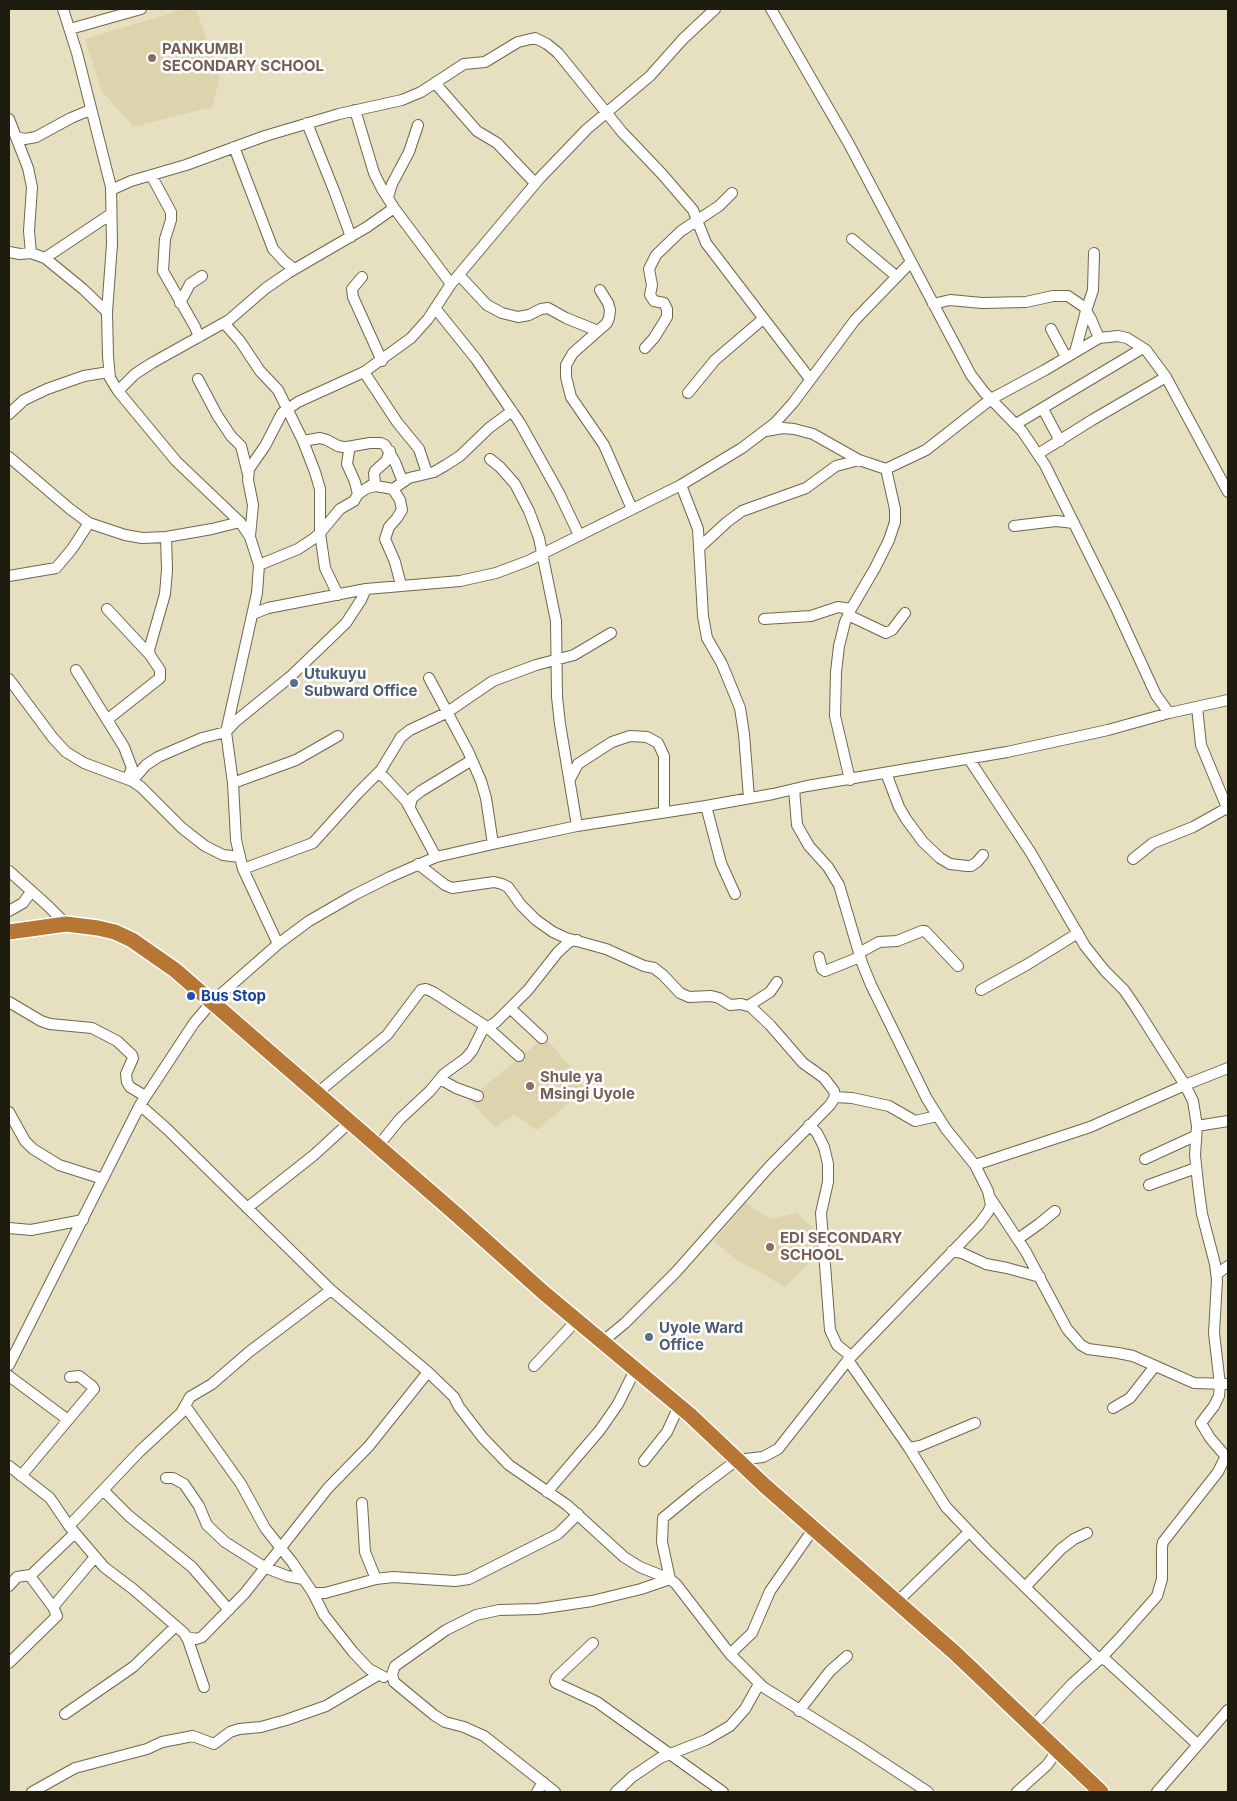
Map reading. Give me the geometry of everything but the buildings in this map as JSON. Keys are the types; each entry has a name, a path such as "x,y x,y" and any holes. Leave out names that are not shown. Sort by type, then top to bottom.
{"highway":[{"path":"9,932 66,924 98,928 115,932 132,940 175,970 576,1320 679,1406 737,1460 898,1601 1101,1792"}],"street":[{"path":"63,9 70,27 111,190 112,244 107,312 109,372 112,384 176,461 240,522 250,537 259,565 259,582 226,732 233,783 235,826 240,857 243,869 278,944"},
{"path":"70,27 73,9"},
{"path":"70,27 141,9"},
{"path":"248,475 249,469 265,446 278,417 287,408 364,372 382,361 411,338 428,319 458,275 535,183 587,129 650,76 683,39 715,9"},
{"path":"772,9 849,144 971,375 980,388 1016,424 1038,454 1116,606 1156,695 1169,713"},
{"path":"111,190 131,181 186,165 307,123 402,100 421,92 464,64 485,62 518,42 535,38 547,44 558,53 606,114 693,210 706,243 810,379"},
{"path":"435,83 477,131 497,143 535,183"},
{"path":"16,137 25,139 36,137 90,110"},
{"path":"355,110 374,173 394,208 451,284"},
{"path":"9,119 28,168 32,187 29,231 31,252"},
{"path":"307,123 351,237"},
{"path":"388,197 392,184 409,152 418,125"},
{"path":"234,147 273,249 284,261 294,268"},
{"path":"151,175 171,212 171,220 165,239 162,269 199,337"},
{"path":"645,348 664,324 667,314 664,303 654,301 651,297 652,284 649,274 652,262 669,242 698,219 719,206 732,193"},
{"path":"118,391 141,370 224,323 266,288 294,268 351,237 394,208"},
{"path":"45,258 96,226 111,214"},
{"path":"852,239 896,276"},
{"path":"9,252 20,254 31,252 45,258 83,288 107,312"},
{"path":"1071,355 1093,290 1094,253"},
{"path":"252,614 268,608 366,589 460,581 513,568 682,484 742,448 775,423 793,403 854,320 911,262"},
{"path":"458,275 487,305 502,312 518,317 548,308 566,318 598,330"},
{"path":"180,302 190,284 202,276"},
{"path":"362,277 352,288 353,297 382,361"},
{"path":"600,290 608,302 610,310 607,323 581,345 568,360 565,371 571,397 604,445 632,509"},
{"path":"933,304 950,300 982,303 1026,302 1061,295 1074,299 1086,311 1099,338"},
{"path":"435,308 472,354 512,411 533,445 579,535"},
{"path":"688,393 715,360 763,319"},
{"path":"224,323 240,341 260,371 278,390 303,441 320,489 320,533 325,568 338,594"},
{"path":"1051,329 1071,355"},
{"path":"764,432 783,428 812,434 859,460 886,469 926,450 991,398 1099,338 1118,336 1127,338 1150,354 1166,377 1228,492"},
{"path":"1016,424 1143,348"},
{"path":"9,414 24,400 41,391 84,376 109,372"},
{"path":"364,372 397,422 419,450 427,473"},
{"path":"1038,454 1166,377"},
{"path":"198,380 217,415 231,436 241,446 253,505 250,537"},
{"path":"1042,409 1060,441"},
{"path":"370,486 382,486 393,489 403,482 434,472 454,460 489,428 512,411"},
{"path":"303,441 320,438 338,446 347,447 362,443 381,443 390,451 403,482"},
{"path":"347,447 349,451 347,464 358,494"},
{"path":"259,565 304,546 320,533 340,508 354,501 358,494 375,482 375,471 386,461 390,451"},
{"path":"9,457 89,523 125,535 142,538 166,537 240,522"},
{"path":"490,459 510,478 519,492 539,538 556,621 559,718 577,826"},
{"path":"700,547 722,526 742,511 806,488 836,466 859,460"},
{"path":"850,780 837,729 834,700 839,646 849,612 876,568 895,522 895,509 886,469"},
{"path":"682,484 696,521 700,547 700,568 707,638 722,664 740,708 744,734 748,798"},
{"path":"393,489 400,500 402,510 388,527 384,540 395,562 402,585"},
{"path":"1014,526 1056,521 1074,523"},
{"path":"9,576 56,568 72,550 89,523"},
{"path":"150,655 150,640 163,603 166,585 166,537"},
{"path":"130,780 158,757 202,738 226,732 236,721 283,683 346,623 366,589"},
{"path":"764,619 811,616 838,607 886,633 892,630 905,613"},
{"path":"107,609 150,655 160,670 160,678 108,719"},
{"path":"243,869 313,843 384,766 401,737 418,726 446,712 493,681 580,652 611,633"},
{"path":"76,670 122,743 130,763 130,780"},
{"path":"429,678 472,760 484,790 493,844"},
{"path":"9,679 53,738 66,752 84,763 130,780 141,787 182,828 205,846 223,855 240,857"},
{"path":"9,1365 140,1105 189,1030 212,1002 278,944 309,921 369,886 436,857 493,844 577,826 706,806 1007,752 1108,730 1169,713 1228,700"},
{"path":"1133,859 1153,843 1193,828 1228,809 1201,745 1197,707"},
{"path":"233,783 296,760 338,736"},
{"path":"570,780 578,764 612,742 630,736 647,737 658,743 664,756 664,811"},
{"path":"969,759 1031,853 1094,959 1124,990 1185,1085 1193,1101 1196,1131 1196,1168 1202,1214 1217,1277 1214,1333 1224,1385 1217,1402 1201,1422 1210,1438 1227,1457 1218,1472 1163,1542 1162,1579 1157,1596 1120,1640 1072,1684 1033,1726"},
{"path":"410,806 412,798 420,791 472,760"},
{"path":"886,773 899,807 906,819 923,842 940,858 950,864 972,866 982,855"},
{"path":"377,774 384,777 410,806 436,857"},
{"path":"794,789 797,825 809,846 828,867 839,886 859,955 871,985 914,1073 937,1116 974,1165 991,1199 1018,1239 1040,1277 1059,1317 1067,1329 1081,1345 1088,1349 1118,1352 1133,1356 1194,1383 1224,1385"},
{"path":"706,806 720,863 735,894"},
{"path":"418,864 445,885 452,888 494,882 502,884 508,887 521,905 536,920 559,935 606,949 646,967 654,968 680,993 689,997 712,996 730,1005 748,1006 756,1010 803,1063 831,1086 834,1091 835,1097 824,1112 724,1216 676,1272 625,1323 602,1342"},
{"path":"9,871 66,924"},
{"path":"9,912 23,903 31,892"},
{"path":"819,957 822,969 825,971 859,955 880,942 897,941 925,931 958,966"},
{"path":"981,990 1078,933"},
{"path":"378,1146 400,1119 440,1079 466,1058 472,1051 482,1031 496,1022 510,1008 538,978 558,952 569,942 577,940"},
{"path":"748,1006 770,992 778,982"},
{"path":"316,1094 387,1035 421,990 426,989 487,1027 519,1056"},
{"path":"9,1002 41,1021 50,1024 92,1028 117,1041 132,1054 133,1058 126,1074 127,1082 130,1087 146,1096"},
{"path":"510,1008 542,1038"},
{"path":"974,1165 1090,1127 1228,1068"},
{"path":"440,1079 456,1088 478,1096"},
{"path":"835,1097 852,1098 889,1106 915,1121 937,1116"},
{"path":"140,1105 167,1129 331,1290 428,1372 454,1397 458,1407 500,1456 578,1514 624,1557 645,1569 670,1579 730,1654 759,1684 928,1792"},
{"path":"9,1112 25,1141 33,1149 58,1165 103,1180"},
{"path":"1145,1159 1196,1131 1228,1121"},
{"path":"247,1208 314,1156 350,1122"},
{"path":"809,1126 820,1139 828,1164 828,1182 821,1213 830,1330 837,1345 850,1358 938,1496 969,1532 1100,1658 1107,1661 1197,1744"},
{"path":"1149,1185 1196,1168"},
{"path":"670,1579 662,1542 662,1520 697,1490 737,1460 763,1457 778,1448 850,1358 988,1212 991,1199"},
{"path":"1018,1239 1055,1211"},
{"path":"9,1228 31,1230 83,1220"},
{"path":"952,1251 962,1253 986,1264 1040,1277"},
{"path":"1217,1277 1228,1266"},
{"path":"1217,1277 1227,1286"},
{"path":"9,1586 17,1577 30,1575 72,1529 103,1490 186,1407 192,1396 209,1386 249,1352 331,1290"},
{"path":"534,1366 576,1320"},
{"path":"1113,1408 1130,1398 1155,1366"},
{"path":"548,1492 588,1445 611,1414 635,1370"},
{"path":"187,1638 196,1639 202,1637 229,1610 266,1568 318,1500 369,1446 428,1372"},
{"path":"9,1376 68,1420"},
{"path":"21,1476 94,1389 79,1376 70,1377"},
{"path":"644,1461 667,1432 679,1406"},
{"path":"186,1407 240,1484 265,1528 313,1593 324,1615 368,1669 394,1682 445,1722 464,1727 489,1740 555,1792"},
{"path":"909,1448 932,1441 975,1423"},
{"path":"9,1466 50,1498 72,1529 104,1567 133,1589 187,1638 204,1687"},
{"path":"166,1478 174,1478 184,1484 199,1506 207,1525 225,1542 266,1568 287,1576 303,1579"},
{"path":"103,1490 129,1516 192,1567 229,1610"},
{"path":"362,1504 365,1552 376,1579"},
{"path":"313,1593 319,1594 335,1591 376,1579 405,1576 455,1581 469,1579 558,1534 578,1514"},
{"path":"730,1654 752,1633 770,1591 814,1528"},
{"path":"898,1601 969,1532"},
{"path":"1025,1587 1061,1549 1074,1539 1087,1533"},
{"path":"53,1607 95,1557"},
{"path":"9,1663 58,1614 31,1579 30,1575"},
{"path":"394,1682 392,1674 396,1666 446,1630 476,1615 499,1610 538,1608 592,1601 641,1589 670,1579"},
{"path":"65,1714 133,1667 176,1626"},
{"path":"593,1643 562,1671 555,1679 556,1683 598,1702 723,1792"},
{"path":"800,1711 830,1672 847,1656"},
{"path":"32,1792 75,1768 140,1751 162,1742 193,1736 214,1744 230,1732 239,1729 261,1727 286,1720 326,1706 378,1675"},
{"path":"616,1792 632,1777 670,1753 706,1740 730,1726 746,1709 759,1684"},
{"path":"1157,1792 1228,1710"},
{"path":"1017,1792 1047,1765 1058,1750"},
{"path":"537,1792 543,1782"}],"shaded area":[{"name":"PANKUMBI SECONDARY SCHOOL","path":"185,9 196,9 220,77 212,107 133,127 101,90 85,39"},
{"path":"545,1037 587,1087 537,1130 514,1115 495,1128 469,1099"},
{"name":"EDI SECONDARY SCHOOL","path":"746,1203 770,1219 797,1213 819,1233 817,1254 785,1288 737,1260 714,1241"}],"place":[{"name":"PANKUMBI SECONDARY SCHOOL","path":"152,58"},
{"name":"Utukuyu Subward Office","path":"294,683"},
{"name":"Bus Stop","path":"191,996"},
{"name":"Shule ya Msingi Uyole","path":"530,1086"},
{"name":"EDI SECONDARY SCHOOL","path":"770,1247"},
{"name":"Uyole Ward Office","path":"649,1337"}]}
